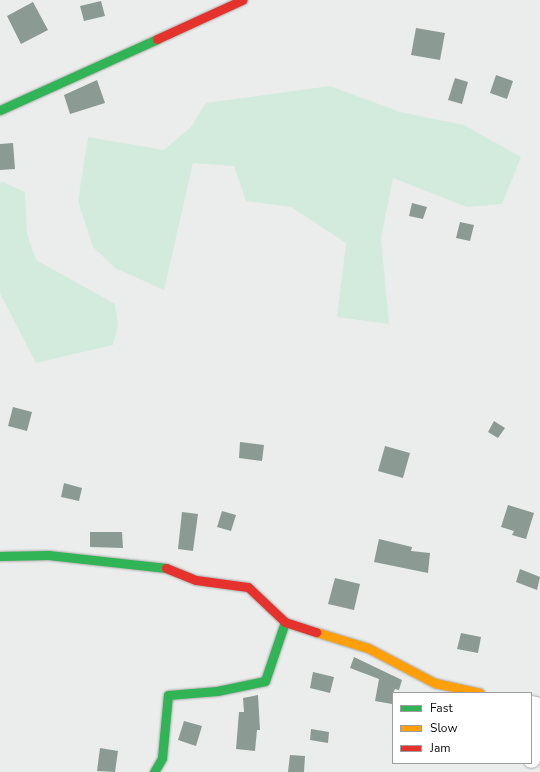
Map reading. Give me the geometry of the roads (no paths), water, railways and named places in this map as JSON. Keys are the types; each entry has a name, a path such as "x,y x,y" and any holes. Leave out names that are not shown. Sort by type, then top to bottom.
{"street":[{"path":"0,110 242,0"},
{"path":"0,556 48,555 171,569 196,580 248,587 285,622 368,648 435,683 476,692"},
{"path":"154,772 162,758 168,695 217,691 265,681 285,622"},
{"path":"532,704 535,705 532,746"}]}
